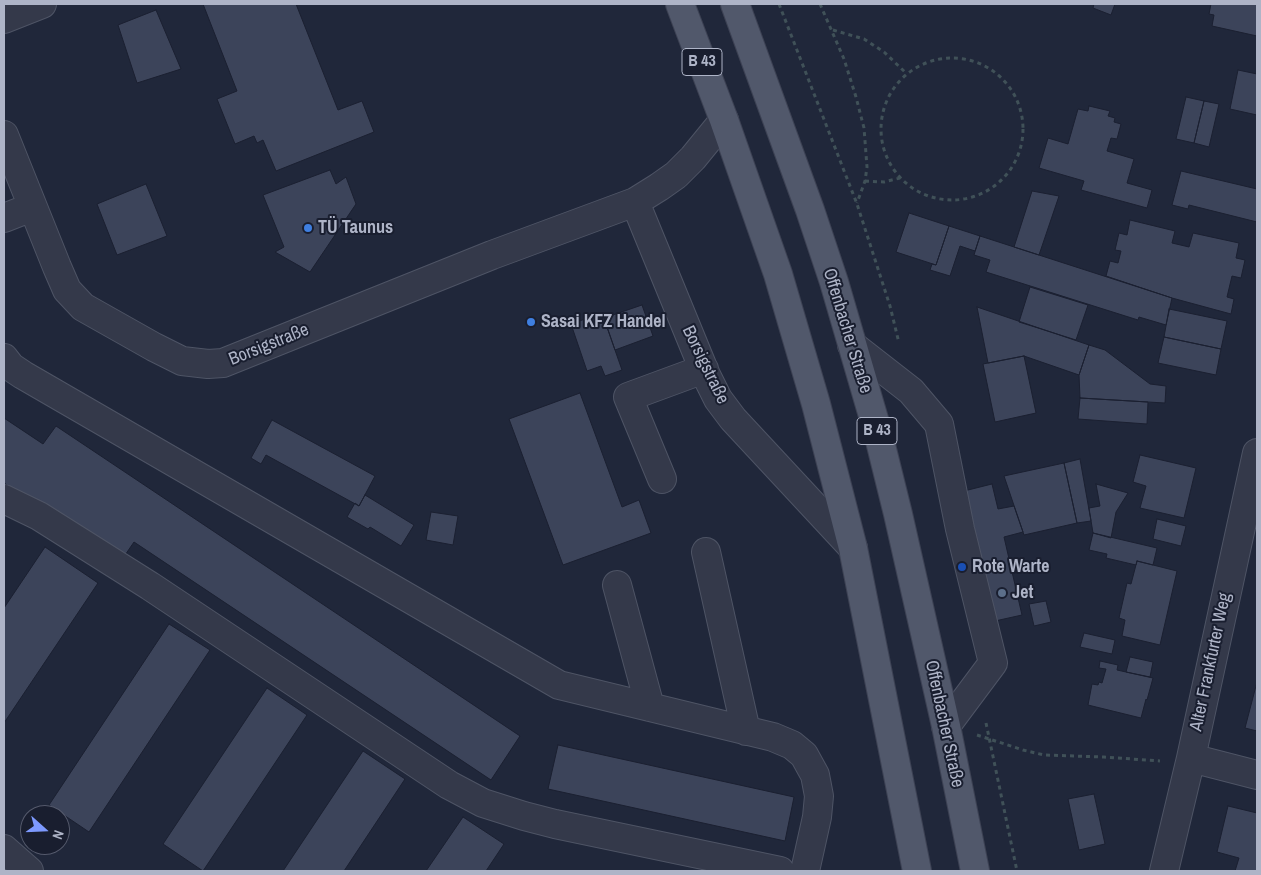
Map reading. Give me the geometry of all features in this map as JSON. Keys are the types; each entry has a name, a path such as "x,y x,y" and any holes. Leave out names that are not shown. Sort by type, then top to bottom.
{"main road":[{"name":"B 43","path":"680,4 724,120 778,274 816,404 853,548 917,871"},
{"name":"Offenbacher Straße","path":"735,4 810,210 834,282 878,433 946,726 975,871"}],"street":[{"path":"4,20 42,4"},
{"name":"Borsigstraße","path":"4,135 67,290 83,307 154,347 182,361 208,364 223,363 492,255 635,202 676,175 693,158 724,120"},
{"name":"Borsigstraße","path":"635,202 718,399 734,419 853,548"},
{"path":"4,218 32,207"},
{"path":"852,345 911,391 940,424 960,529 992,663 946,726"},
{"path":"4,358 11,367 23,375 559,685 773,737 792,745 804,755 815,774 819,796 818,818 804,871"},
{"path":"662,479 628,397 704,369"},
{"name":"Alter Frankfurter Weg","path":"1164,871 1191,758 1257,454"},
{"path":"4,498 39,516 150,586 450,785 483,803 555,824 780,871"},
{"path":"706,552 746,731"},
{"path":"617,585 650,707"},
{"path":"1191,758 1257,775"},
{"path":"4,849 29,871"}],"path":[{"path":"779,4 857,204 890,306 900,344"},
{"path":"820,4 844,59 864,128 867,167 865,181 857,204"},
{"path":"832,30 864,40 884,52 907,74"},
{"path":"942,59 962,59 986,66 1004,80 1015,95 1022,115 1024,130 1019,156 1012,168 996,186 981,194 963,200 947,200 930,197 917,191 900,178 885,152 881,126 885,108 895,87 907,74 923,64 942,59"},
{"path":"865,181 884,182 900,178"},
{"path":"946,726 1044,755 1154,760 1191,758"}],"building":[{"path":"203,4 296,4 338,110 362,101 374,132 276,171 263,140 257,143 254,136 235,144 217,99 237,91"},
{"path":"1094,4 1115,4 1111,15 1093,8"},
{"path":"1211,4 1257,4 1257,36 1212,26 1214,15 1209,14"},
{"path":"156,10 181,69 137,83 118,25"},
{"path":"1238,70 1257,74 1257,115 1230,109"},
{"path":"1186,97 1204,101 1194,143 1176,139"},
{"path":"1204,101 1219,104 1209,147 1194,143"},
{"path":"1089,106 1110,111 1108,116 1115,118 1114,122 1121,124 1117,139 1111,138 1107,151 1134,159 1127,183 1152,190 1147,208 1081,190 1084,181 1039,168 1048,138 1068,144 1078,109 1088,111"},
{"name":"TÜ Taunus","path":"330,170 336,184 346,177 356,204 310,272 275,252 284,247 263,195"},
{"path":"1181,171 1257,189 1257,222 1189,205 1188,209 1172,205"},
{"path":"146,184 167,236 117,255 97,204"},
{"path":"1032,191 1059,196 1039,255 1014,247"},
{"path":"909,213 949,226 936,265 896,252"},
{"path":"1130,220 1175,231 1172,243 1189,247 1193,233 1239,243 1236,258 1245,260 1241,278 1232,276 1227,297 1234,299 1231,314 1172,298 1106,276 1110,261 1118,263 1121,251 1115,250 1119,233 1127,235"},
{"path":"949,226 980,236 975,251 960,246 950,276 930,270 932,264 936,265"},
{"path":"980,236 1172,298 1166,325 1139,317 1138,320 986,272 990,260 974,255"},
{"path":"1030,287 1088,305 1076,340 1019,322"},
{"path":"642,305 653,336 615,350 604,318"},
{"path":"977,307 1089,345 1079,375 1024,356 988,363"},
{"path":"1169,309 1227,321 1221,349 1164,337"},
{"path":"602,313 622,370 605,376 601,366 587,371 571,324"},
{"path":"1164,337 1221,349 1216,375 1158,363"},
{"path":"1089,345 1105,350 1150,384 1166,386 1165,403 1080,398 1079,375"},
{"path":"1024,356 1036,413 995,422 983,364"},
{"path":"580,393 622,507 639,500 651,533 563,565 509,419"},
{"path":"1080,398 1148,402 1147,424 1078,419"},
{"path":"4,418 43,444 56,426 520,736 491,780 134,542 121,561 4,483"},
{"path":"272,420 375,476 359,506 266,455 261,464 251,458"},
{"path":"1140,455 1196,468 1184,518 1140,508 1146,486 1133,482"},
{"path":"1080,459 1091,521 1077,523 1064,463"},
{"path":"1064,463 1077,523 1024,535 1004,476"},
{"path":"992,484 998,509 1014,506 1023,532 1004,537 1022,615 986,623 956,493"},
{"path":"1096,484 1128,493 1116,512 1111,538 1093,533 1089,508 1100,506"},
{"path":"365,495 414,525 401,546 370,527 368,529 347,517 355,503 359,506"},
{"path":"431,512 458,516 453,545 426,540"},
{"path":"1157,519 1186,526 1181,546 1153,539"},
{"path":"1093,533 1157,548 1153,565 1137,561 1136,565 1106,558 1107,554 1089,550"},
{"path":"45,547 98,583 4,723 4,608"},
{"path":"1137,561 1177,571 1160,645 1122,636 1125,620 1119,618 1127,583 1131,584"},
{"path":"1046,601 1051,622 1034,626 1029,604"},
{"path":"169,624 210,650 89,832 70,819 70,805 49,805"},
{"path":"1084,633 1115,640 1112,654 1080,647"},
{"path":"1130,657 1153,662 1150,677 1126,672"},
{"path":"1100,661 1118,665 1117,670 1153,678 1141,718 1088,705 1092,684 1098,685 1099,682 1102,683 1106,669 1099,668"},
{"path":"1257,682 1257,731 1245,728"},
{"path":"267,688 307,715 203,871 163,844"},
{"path":"558,745 794,797 785,841 548,789"},
{"path":"363,751 405,779 344,871 283,871"},
{"path":"1094,794 1105,844 1079,850 1068,799"},
{"path":"1228,806 1257,813 1257,871 1235,871 1239,858 1217,852"},
{"path":"463,817 504,844 486,871 426,871"}],"place":[{"name":"TÜ Taunus","path":"308,228"},
{"name":"Sasai KFZ Handel","path":"531,322"},
{"name":"Rote Warte","path":"962,567"},
{"name":"Jet","path":"1002,593"}]}
